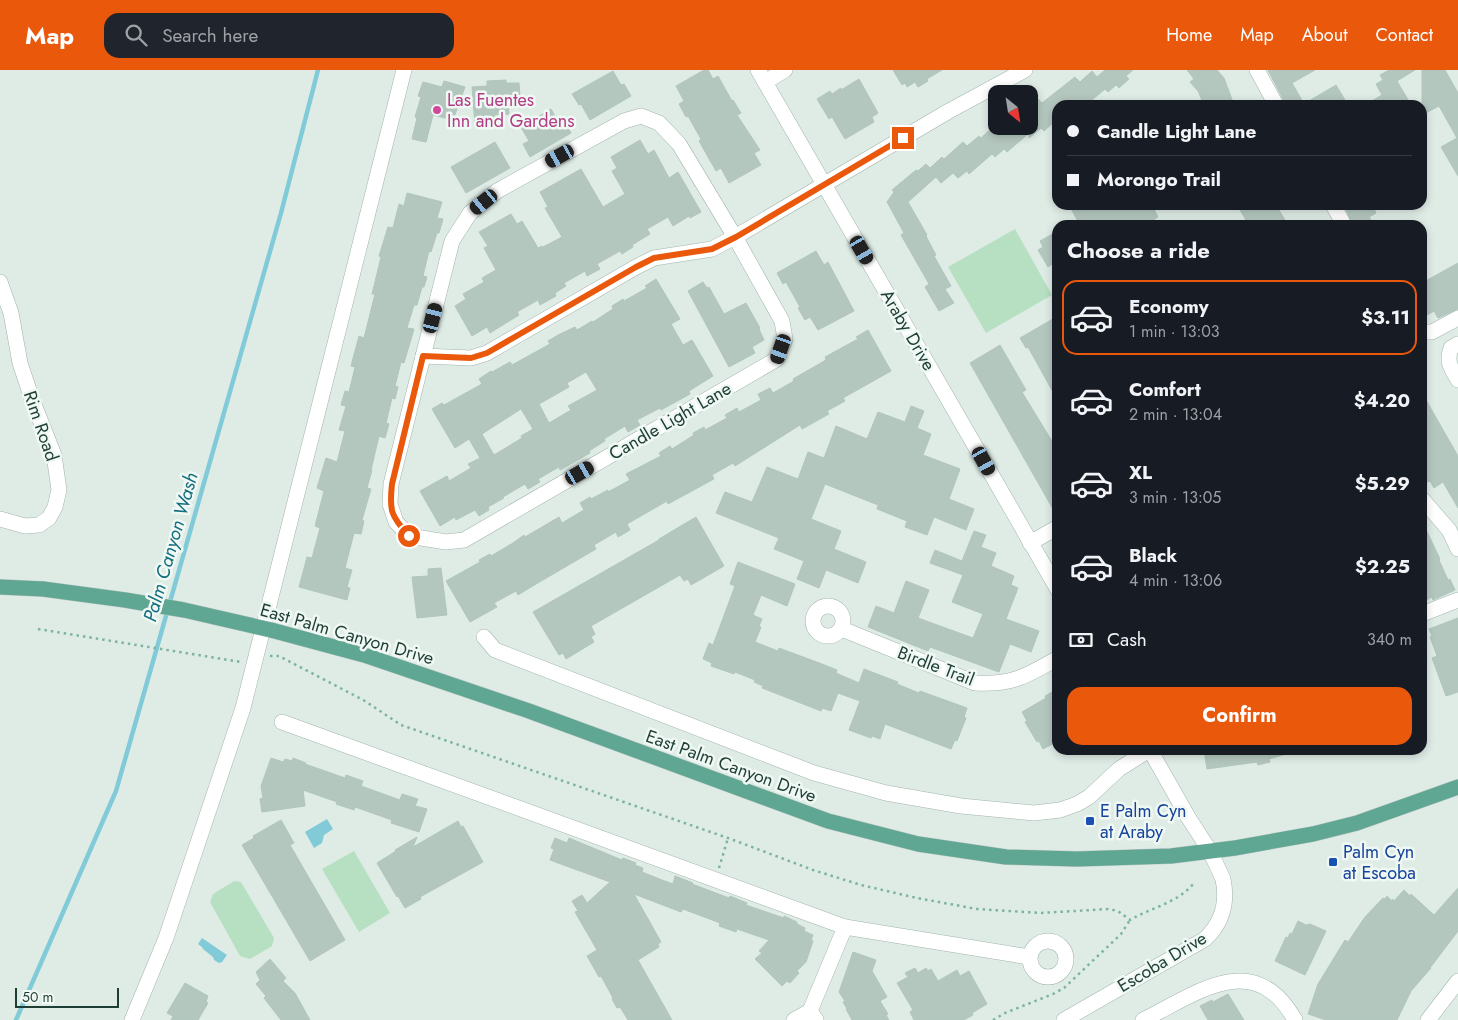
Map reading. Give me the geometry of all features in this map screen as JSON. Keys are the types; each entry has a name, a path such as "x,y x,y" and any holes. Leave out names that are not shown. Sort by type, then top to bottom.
{"main road":[{"name":"East Palm Canyon Drive","path":"0,587 43,589 125,600 184,610 271,630 364,655 529,711 828,821 918,844 1006,857 1077,860 1171,856 1270,842 1314,834 1357,822 1458,787"}],"street":[{"path":"132,1020 166,938 243,708 252,663 404,70"},
{"path":"761,76 785,70"},
{"path":"423,356 471,358 487,353 654,258 712,249 736,237 949,111 1025,70"},
{"path":"1257,70 1273,100"},
{"name":"Araby Drive","path":"761,76 1052,580"},
{"name":"Candle Light Lane","path":"641,116 659,124 679,144 736,237 782,321 784,339 777,360 464,540 446,542 409,536 396,522 390,504 392,484 452,241 470,213 497,191 624,121 641,116"},
{"name":"Rim Road","path":"0,282 11,313 20,363 54,455 59,490 55,507 48,518 39,525 25,526 0,518"},
{"path":"1427,332 1458,318"},
{"path":"1458,344 1451,348 1448,358 1451,369 1458,380"},
{"path":"1427,505 1449,530 1458,549"},
{"path":"1030,543 1052,530"},
{"path":"1427,612 1458,600"},
{"name":"Birdle Trail","path":"842,629 975,683 994,684 1019,679 1052,661"},
{"path":"484,637 494,650 814,773 886,793 961,806 1034,813 1060,810 1077,804 1098,790 1119,769 1142,755"},
{"path":"282,722 845,927 1030,957"},
{"path":"1153,755 1188,817 1210,851"},
{"name":"Escoba Drive","path":"1064,1020 1205,939 1212,932 1219,923 1224,910 1224,884 1210,851"},
{"path":"794,1020 813,1015 845,927"},
{"path":"1143,1020 1196,992 1221,982 1247,980 1263,986 1277,997 1295,1020"},
{"path":"1428,1020 1458,981"}],"path":[{"path":"38,629 252,663 270,656 279,656 365,701 401,725 728,838 813,870 861,885 977,910 1040,913 1108,909 1118,911 1130,920"},
{"path":"715,880 728,838"},
{"path":"993,1020 1005,1012 1064,988 1122,934 1130,920 1166,904 1188,891 1194,883"}],"green space":[{"path":"1015,229 1052,295 986,333 948,267"},
{"path":"354,851 390,913 359,932 322,869"},
{"path":"234,881 241,882 274,938 272,946 250,959 240,956 210,902 213,894"}],"water":[{"path":"327,819 333,829 324,835 322,843 314,848 305,832"},
{"path":"202,938 227,955 222,962 219,963 214,960 198,944"}],"building":[{"path":"704,70 708,70 713,79 718,76 741,113 737,115 760,150 754,153 761,165 729,183 721,168 716,171 699,141 701,139 679,104 684,101 676,86"},
{"path":"893,70 942,70 918,87 915,82 907,87 905,83 902,85"},
{"path":"1105,70 1133,70 1126,76 1129,79 1119,88 1116,85 1108,92 1105,89 1092,100 1052,100 1052,124 1044,131 1041,128 1038,130 1038,99 1042,103 1075,77 1080,82 1092,71 1097,77"},
{"path":"1187,70 1217,70 1224,78 1232,100 1202,100 1198,91 1190,82 1194,79"},
{"path":"1268,70 1315,70 1292,83 1302,100 1283,100"},
{"path":"1389,70 1415,70 1397,81 1408,100 1374,100 1382,95 1376,84 1383,80 1380,75"},
{"path":"1422,70 1445,70 1458,93 1458,176 1441,147 1457,138 1439,106 1427,112 1427,100 1422,100"},
{"path":"613,71 621,85 624,84 631,96 590,120 581,104 579,105 572,94"},
{"path":"859,79 878,113 872,117 874,122 845,139 832,117 829,119 817,99 830,91 832,94 841,88 841,90"},
{"path":"506,80 506,83 519,83 520,96 508,96 509,114 494,115 495,124 475,125 472,87 487,86 487,81"},
{"name":"Las Fuentes Inn and Gardens","path":"444,81 465,87 453,120 433,115 426,142 412,139 417,118 415,117 421,97 418,96 423,82 442,87"},
{"path":"1336,85 1345,100 1311,100"},
{"path":"551,109 557,120 562,117 571,133 530,157 523,144 529,141 521,127"},
{"path":"988,132 988,135 1027,135 1007,152 1004,149 995,157 992,154 969,174 967,171 958,178 953,173 941,183 936,177 908,202 927,235 936,255 934,256 951,286 945,289 954,303 939,311 925,287 929,284 901,235 904,233 887,202 894,192 892,190 916,170 918,171 926,164 930,168 942,157 944,159 963,142 967,146 979,136 981,138"},
{"path":"640,140 648,154 654,150 669,178 678,172 701,212 690,218 689,216 673,226 668,217 647,229 650,234 632,245 633,247 622,254 620,251 597,264 600,269 587,276 585,271 564,283 566,286 555,293 556,296 540,305 538,300 517,312 519,315 490,333 487,327 472,336 455,306 466,299 463,294 484,282 482,278 496,270 484,248 488,246 479,232 511,214 517,224 522,221 538,248 562,237 545,208 548,207 540,192 581,169 603,207 625,194 612,171 617,168 611,157"},
{"path":"495,142 510,168 466,193 451,167"},
{"path":"407,193 442,202 437,218 443,219 431,252 429,251 423,276 427,277 424,287 422,287 417,305 414,305 407,328 414,329 404,363 401,362 395,386 398,387 395,399 392,398 386,423 389,424 385,438 379,436 367,488 371,489 362,520 364,521 361,534 354,533 345,568 352,570 347,587 350,588 347,600 299,587 307,557 312,558 320,528 315,526 324,491 317,488 326,458 337,462 345,431 339,430 346,406 341,405 345,391 349,392 355,367 351,366 359,336 364,338 375,294 372,294 381,257 379,256 388,227 393,228 399,204 404,206"},
{"path":"1072,210 1154,210 1158,217 1153,220 1077,220"},
{"path":"1240,210 1279,210 1285,220 1246,220"},
{"path":"1346,210 1374,210 1376,213 1369,217 1371,220 1351,220"},
{"path":"1052,234 1052,264 1048,267 1038,250 1043,247 1040,241"},
{"path":"816,251 824,265 828,262 854,311 818,330 810,317 805,320 786,282 783,284 777,273"},
{"path":"1458,263 1458,309 1438,318 1434,311 1427,315 1427,280"},
{"path":"656,279 680,319 671,324 683,345 692,340 713,376 689,391 690,394 661,410 660,408 637,420 640,425 628,432 625,426 604,439 605,441 589,451 590,453 560,470 559,467 538,479 540,482 528,489 525,484 488,507 489,510 479,516 475,510 456,520 455,517 440,526 420,491 447,476 449,481 471,468 468,464 480,458 469,439 455,448 432,409 442,403 444,405 482,384 479,379 491,371 510,362 512,365 550,344 548,341 558,335 575,327 577,330 593,322 613,309 612,306 623,299 624,301 647,288 645,286","holes":["586,372 597,390 568,406 571,410 549,423 539,404 569,387 567,383","521,409 533,429 494,455 482,434"]},
{"path":"703,282 707,288 709,287 724,314 746,303 760,328 764,340 752,347 755,353 729,367 688,291"},
{"path":"1052,319 1052,390 1028,347 1026,348 1020,338"},
{"path":"868,330 891,371 843,398 845,401 827,411 829,414 802,429 800,425 735,466 733,463 712,475 714,479 668,504 667,501 627,524 630,530 618,537 616,532 594,545 596,549 518,595 516,591 494,603 497,607 470,622 446,581 524,535 525,537 559,517 562,523 584,510 580,503 608,490 608,492 630,480 626,474 661,456 659,453 670,446 672,449 694,435 693,433 704,427 705,430 727,418 725,415 737,408 739,412 761,400 758,394 770,388 773,393 794,381 793,379 826,360 825,357 858,339 856,337"},
{"path":"1000,345 1026,390 1022,392 1052,441 1052,507 970,363"},
{"path":"1427,402 1458,456 1458,508 1443,482 1434,488 1430,481 1427,482"},
{"path":"911,406 924,411 917,428 931,434 923,455 960,469 949,499 974,509 966,530 934,517 927,535 905,527 907,521 877,509 878,505 825,484 811,519 841,531 834,549 866,562 858,583 826,570 819,588 797,579 804,561 774,549 779,538 716,513 725,492 752,502 767,467 798,479 808,452 824,458 836,426 867,439 878,412 905,422"},
{"path":"696,517 724,566 691,585 688,579 684,581 680,575 591,626 595,634 591,637 594,642 566,659 563,653 559,655 533,612"},
{"path":"974,531 986,535 981,547 996,553 991,566 1014,576 1011,585 1018,588 1006,619 1039,631 1031,652 1010,644 999,672 930,647 928,651 868,627 876,606 894,613 906,581 929,590 918,618 973,638 983,614 952,602 963,575 930,563 935,550 962,561"},
{"path":"1427,532 1448,580 1450,579 1455,590 1433,600 1432,597 1427,600"},
{"path":"738,562 795,584 787,606 761,595 753,615 762,619 755,642 778,651 779,648 822,664 837,670 836,673 859,683 864,669 898,682 897,684 919,693 920,691 967,708 964,717 966,718 957,741 955,740 951,749 885,724 880,739 872,736 871,738 849,730 860,701 838,693 831,711 822,708 821,711 762,688 763,686 754,682 755,680 735,672 734,674 711,666 712,663 703,659 709,643 713,645 735,586 730,584"},
{"path":"441,568 447,615 417,618 412,577 428,576 428,569"},
{"path":"1458,618 1458,692 1446,696 1432,658 1437,656 1429,629"},
{"path":"1052,692 1052,744 1043,749 1025,722 1027,721 1022,712 1046,698 1045,696"},
{"path":"1205,755 1283,755 1269,759 1270,762 1258,765 1257,762 1207,769"},
{"path":"271,758 283,762 285,759 292,761 293,758 345,778 346,775 363,781 361,786 400,800 402,794 418,799 415,806 427,809 419,832 391,823 392,820 355,807 354,810 336,804 337,802 303,790 305,806 262,812 260,799 263,798 261,786"},
{"path":"281,820 294,843 290,845 345,940 310,961 242,845 254,838 253,836"},
{"path":"458,821 461,827 463,826 483,862 420,897 421,899 405,908 377,863 417,837 413,847"},
{"path":"555,838 567,843 569,838 622,860 623,858 636,863 635,865 643,868 642,872 673,884 675,876 729,898 730,896 747,903 746,905 784,918 784,916 797,922 797,924 805,928 804,931 813,935 811,940 813,941 806,962 797,971 799,973 790,983 787,981 782,986 755,959 762,953 759,951 769,940 737,929 736,932 719,926 720,923 683,909 681,912 634,894 661,942 658,944 659,947 638,960 672,1020 628,1020 620,1007 617,1008 601,976 599,977 587,956 597,950 575,912 578,911 572,901 582,895 587,903 610,882 550,860 554,849 551,848"},
{"path":"1458,888 1458,931 1431,968 1411,991 1397,1020 1326,1020 1308,1014 1318,984 1345,940 1348,942 1365,917 1383,898 1385,899 1387,896 1394,901 1404,890 1434,915"},
{"path":"1298,921 1326,931 1305,975 1275,961 1286,937 1288,938 1290,933 1292,934"},
{"path":"853,952 876,960 872,971 887,997 880,1001 888,1014 886,1015 889,1020 852,1020 846,1009 843,1002 845,1001 839,992"},
{"path":"270,959 286,978 283,981 295,993 310,1020 281,1020 264,998 266,996 256,984 260,980 256,972"},
{"path":"915,968 918,973 926,968 928,971 931,969 938,981 957,970 960,976 969,971 987,1004 964,1020 914,1020 910,1012 913,1010 897,983 908,977 905,973"},
{"path":"185,983 208,996 206,1002 208,1003 198,1020 171,1020 173,1016 167,1013"},
{"path":"1228,994 1244,1020 1208,1020 1200,1006"}],"waterway":[{"name":"Palm Canyon Wash","path":"16,1020 116,791 281,213 318,70"}],"place":[{"name":"Las Fuentes Inn and Gardens","path":"437,110"},
{"name":"E Palm Cyn at Araby","path":"1090,821"},
{"name":"Palm Cyn at Escoba","path":"1333,862"}],"route":[{"path":"409,536 396,522 390,504 392,484 423,356 471,358 487,353 654,258 712,249 736,237 903,138"}]}
